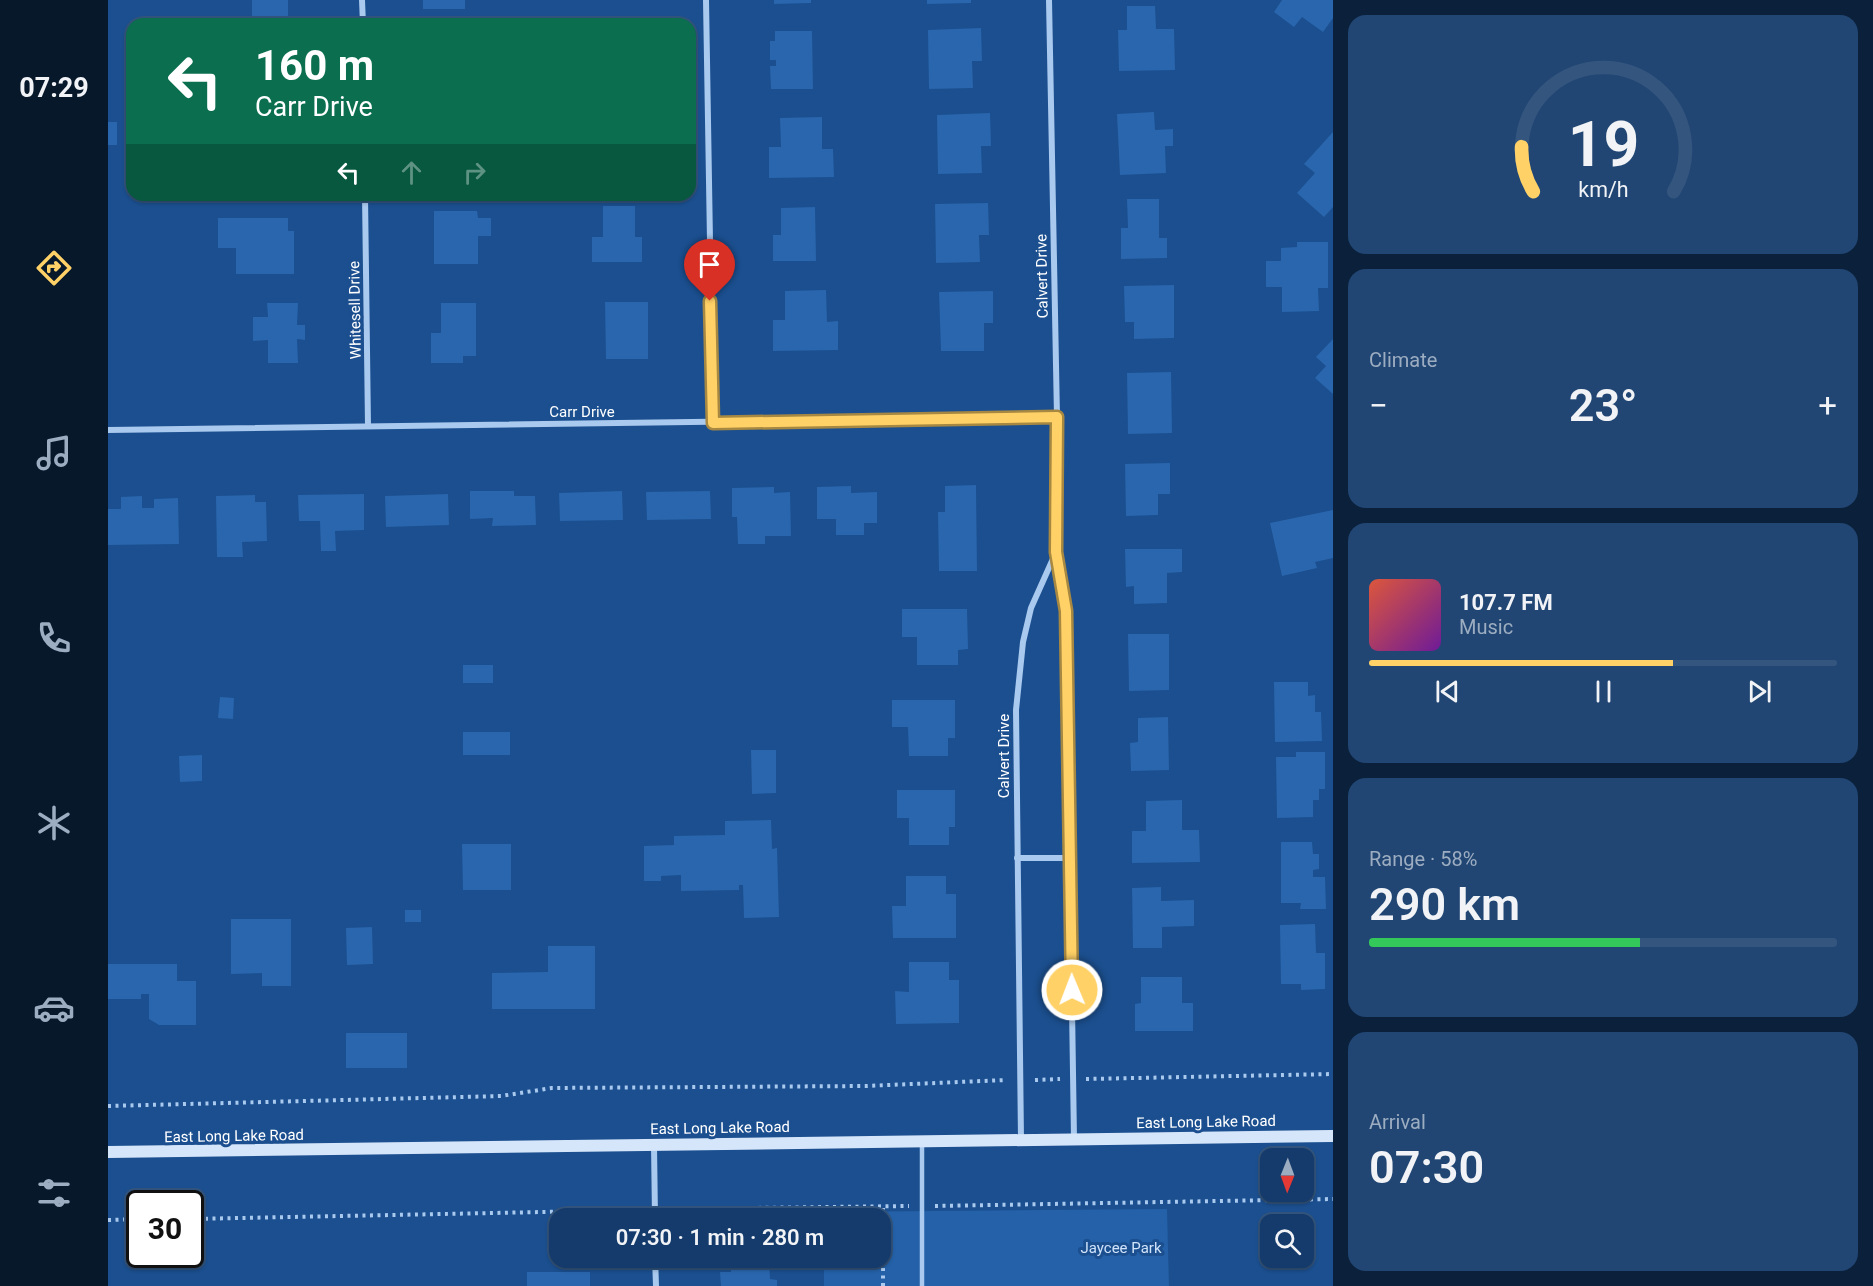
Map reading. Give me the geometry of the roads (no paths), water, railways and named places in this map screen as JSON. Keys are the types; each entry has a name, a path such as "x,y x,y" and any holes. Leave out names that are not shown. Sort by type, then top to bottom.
{"main road":[{"name":"East Long Lake Road","path":"108,1152 1333,1136"}],"street":[{"path":"362,0 363,18"},
{"path":"705,0 713,423"},
{"name":"Calvert Drive","path":"1049,0 1057,417 1056,552 1066,611 1074,1139"},
{"name":"Whitesell Drive","path":"365,201 368,426"},
{"name":"Carr Drive","path":"108,430 1057,417"},
{"name":"Calvert Drive","path":"1021,1140 1017,682 1031,608 1056,552"},
{"path":"1017,858 1070,858"},
{"path":"654,1144 655,1208"},
{"path":"655,1268 656,1286"}],"lane":[{"path":"922,1141 922,1286"}],"park label":[{"name":"Jaycee Park","path":"1121,1248"}]}
